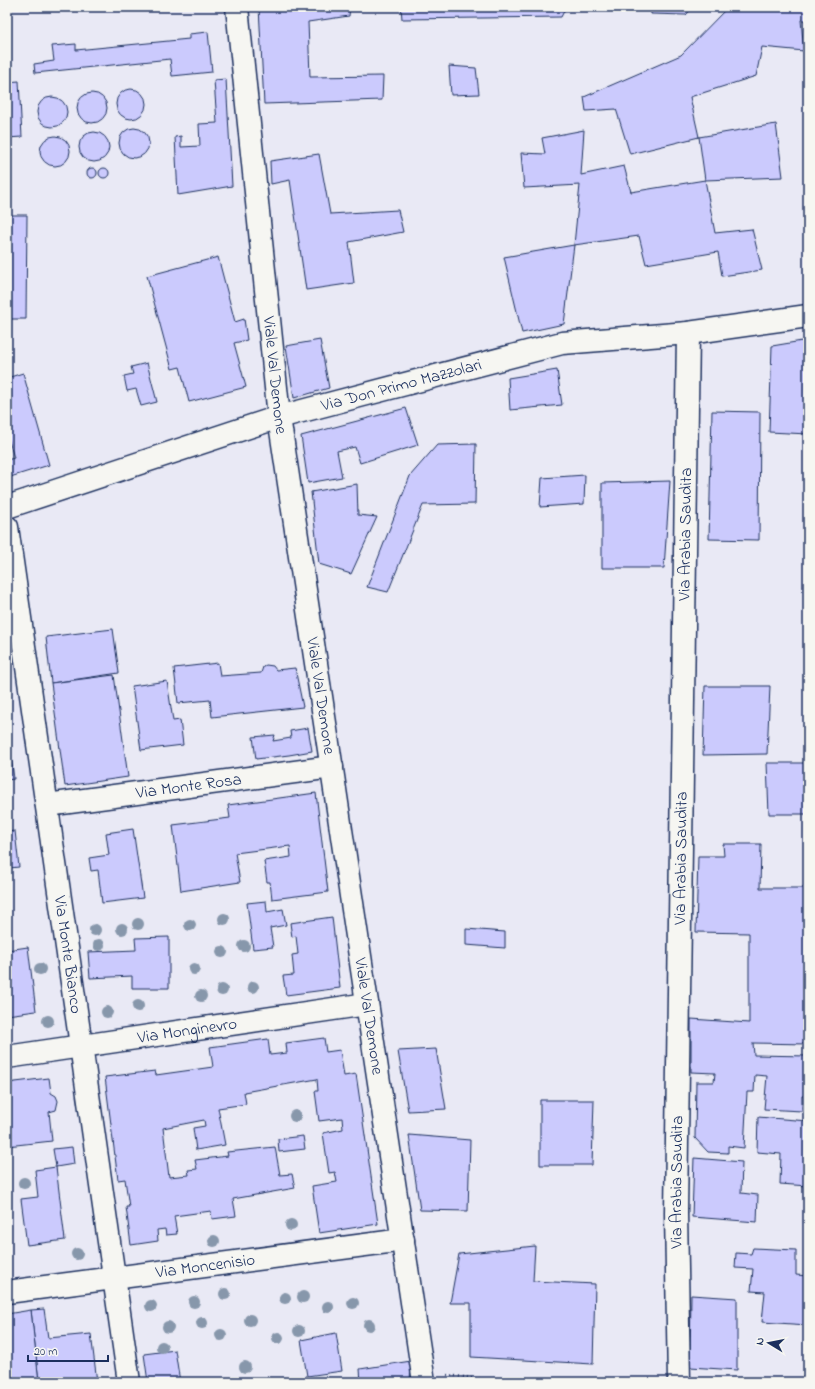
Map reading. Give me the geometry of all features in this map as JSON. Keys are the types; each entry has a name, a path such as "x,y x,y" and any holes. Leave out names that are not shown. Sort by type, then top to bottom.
{"street":[{"name":"Viale Val Demone","path":"237,7 279,417 424,1377"},
{"name":"Via Don Primo Mazzolari","path":"7,507 279,417 562,343 688,333 808,316"},
{"name":"Via Arabia Saudita","path":"679,1382 676,1213 688,333"},
{"name":"Via Monte Bianco","path":"7,527 130,1382"},
{"name":"Via Monte Rosa","path":"47,805 332,767"},
{"name":"Via Monginevro","path":"7,1057 368,1004"},
{"name":"Via Moncenisio","path":"7,1292 403,1240"}],"path":[{"path":"424,1377 504,1382"}],"building":[{"path":"259,7 350,7 349,16 308,22 310,77 383,76 382,100 264,104"},
{"path":"401,7 566,7 561,17 402,19"},
{"path":"651,7 693,7 686,15 651,14"},
{"path":"728,7 808,7 808,20 801,20 804,51 762,47 756,76 690,97 699,137 630,154 616,109 586,111 584,97 681,55"},
{"path":"208,32 212,72 172,76 170,59 35,73 34,64 54,61 52,46 76,44 76,50 189,39 189,34"},
{"path":"449,66 476,68 479,94 451,95"},
{"path":"226,79 232,186 178,195 175,137 181,136 181,147 200,146 199,124 217,123 214,80"},
{"path":"19,81 22,137 7,138 7,82"},
{"path":"131,89 137,90 145,98 145,110 137,118 131,119 125,118 117,110 116,104 117,98 125,90"},
{"path":"92,93 98,94 106,102 106,114 98,122 92,123 86,122 78,114 77,108 78,102 86,94"},
{"path":"52,97 63,101 67,112 63,123 52,127 41,123 37,112 41,101"},
{"path":"776,124 783,177 705,180 699,137"},
{"path":"134,128 140,129 148,137 148,149 140,157 134,158 128,157 120,149 119,143 120,137 128,129"},
{"path":"584,130 581,175 624,166 631,192 705,180 715,233 752,229 762,270 722,276 718,252 646,264 639,236 574,245 580,185 524,188 521,153 545,154 542,138"},
{"path":"94,132 100,133 108,141 108,153 100,161 94,162 88,161 80,153 79,147 80,141 88,133"},
{"path":"55,136 66,140 70,151 66,162 55,166 44,162 40,151 44,140"},
{"path":"319,154 330,214 398,210 403,232 349,242 354,283 306,290 290,180 271,184 270,161"},
{"path":"90,168 94,168 96,169 96,177 90,178 87,175 87,171"},
{"path":"102,168 106,168 108,169 108,177 102,178 99,175 99,171"},
{"path":"7,215 27,215 26,319 7,319"},
{"path":"574,245 564,324 522,333 504,257"},
{"path":"218,257 235,322 244,319 247,340 234,343 246,387 189,402 180,367 172,369 147,276"},
{"path":"320,340 329,388 294,398 286,346"},
{"path":"808,340 808,434 769,432 772,346"},
{"path":"147,363 157,402 141,406 136,389 127,391 124,376 133,374 131,367"},
{"path":"557,370 562,405 510,410 508,378"},
{"path":"23,373 49,465 7,478 7,460 14,458 7,434 7,414 9,414 7,408 7,378"},
{"path":"406,408 418,445 360,463 355,447 337,451 342,477 308,483 301,436"},
{"path":"712,411 760,412 759,540 709,539"},
{"path":"476,444 475,504 423,505 388,592 367,587 410,476 437,445"},
{"path":"585,475 584,504 540,507 542,478"},
{"path":"670,481 664,568 602,568 602,483"},
{"path":"357,484 358,515 377,517 351,574 319,564 311,492"},
{"path":"113,629 119,673 51,683 46,637"},
{"path":"218,663 220,676 261,673 263,667 266,665 273,666 276,670 295,668 303,707 212,717 210,700 178,703 174,668"},
{"path":"114,675 128,777 65,786 51,683"},
{"path":"167,681 173,721 180,720 183,745 141,750 132,686"},
{"path":"705,686 770,686 767,754 703,755"},
{"path":"308,728 312,751 256,759 253,737 275,735 273,741 291,738 290,731"},
{"path":"7,733 14,779 7,780"},
{"path":"767,763 808,763 808,814 769,814"},
{"path":"316,793 328,892 272,899 270,882 267,882 264,861 291,857 290,846 235,853 240,882 181,891 173,825 230,818 228,805"},
{"path":"133,829 143,898 102,903 98,870 91,871 89,858 109,855 106,833"},
{"path":"15,831 19,867 9,868 10,875 7,875 7,832"},
{"path":"723,844 761,844 760,888 808,888 808,1044 753,1043 754,1055 808,1056 808,1096 802,1096 802,1111 764,1109 767,1076 755,1075 754,1092 747,1092 744,1148 728,1146 728,1153 708,1152 695,1138 696,1082 714,1082 715,1073 691,1072 691,1019 749,1023 749,933 696,932 698,856 724,856"},
{"path":"266,901 267,912 283,909 286,925 270,928 273,947 253,949 247,903"},
{"path":"332,917 340,988 286,995 283,976 294,975 292,955 298,954 296,936 292,937 290,923"},
{"path":"466,929 505,932 505,948 466,945"},
{"path":"169,937 169,988 132,988 132,976 90,978 88,952 136,950 135,938"},
{"path":"28,947 36,1011 7,1015 7,950"},
{"path":"324,1038 326,1052 340,1050 344,1076 356,1074 378,1224 319,1233 312,1186 337,1182 335,1172 329,1173 323,1133 343,1129 342,1118 319,1121 315,1091 318,1091 317,1079 244,1092 246,1104 218,1108 225,1145 196,1150 193,1128 205,1126 204,1120 163,1128 169,1177 189,1175 188,1170 197,1169 195,1160 228,1156 227,1152 275,1147 280,1175 292,1174 295,1188 233,1199 236,1216 212,1219 211,1211 174,1216 177,1234 166,1235 165,1229 157,1230 158,1241 131,1245 126,1207 129,1207 125,1179 118,1180 105,1077 155,1071 156,1075 213,1067 210,1047 268,1039 270,1055 287,1053 286,1043"},
{"path":"436,1049 446,1109 408,1111 398,1051"},
{"path":"49,1078 51,1093 56,1096 58,1101 56,1110 49,1112 52,1141 7,1146 7,1083"},
{"path":"540,1100 594,1100 592,1165 540,1165"},
{"path":"758,1117 808,1121 808,1186 780,1184 781,1154 757,1152"},
{"path":"409,1135 470,1140 468,1211 420,1210"},
{"path":"303,1136 305,1149 279,1152 278,1139"},
{"path":"72,1147 74,1164 56,1167 53,1149"},
{"path":"694,1158 742,1162 741,1193 758,1195 757,1222 692,1217"},
{"path":"56,1167 65,1240 27,1245 21,1199 38,1197 35,1170"},
{"path":"535,1246 533,1281 595,1284 593,1364 471,1357 471,1303 450,1303 459,1254"},
{"path":"753,1248 796,1250 796,1275 808,1276 808,1325 762,1322 765,1292 751,1291 753,1269 735,1268 736,1253 751,1254"},
{"path":"691,1295 737,1298 737,1370 690,1367"},
{"path":"44,1309 48,1338 91,1334 97,1382 39,1382 31,1310"},
{"path":"31,1310 39,1382 7,1382 7,1314"},
{"path":"336,1333 342,1371 307,1376 301,1340"},
{"path":"175,1350 180,1382 148,1382 144,1354"},
{"path":"411,1361 410,1382 361,1382 360,1369"}]}
